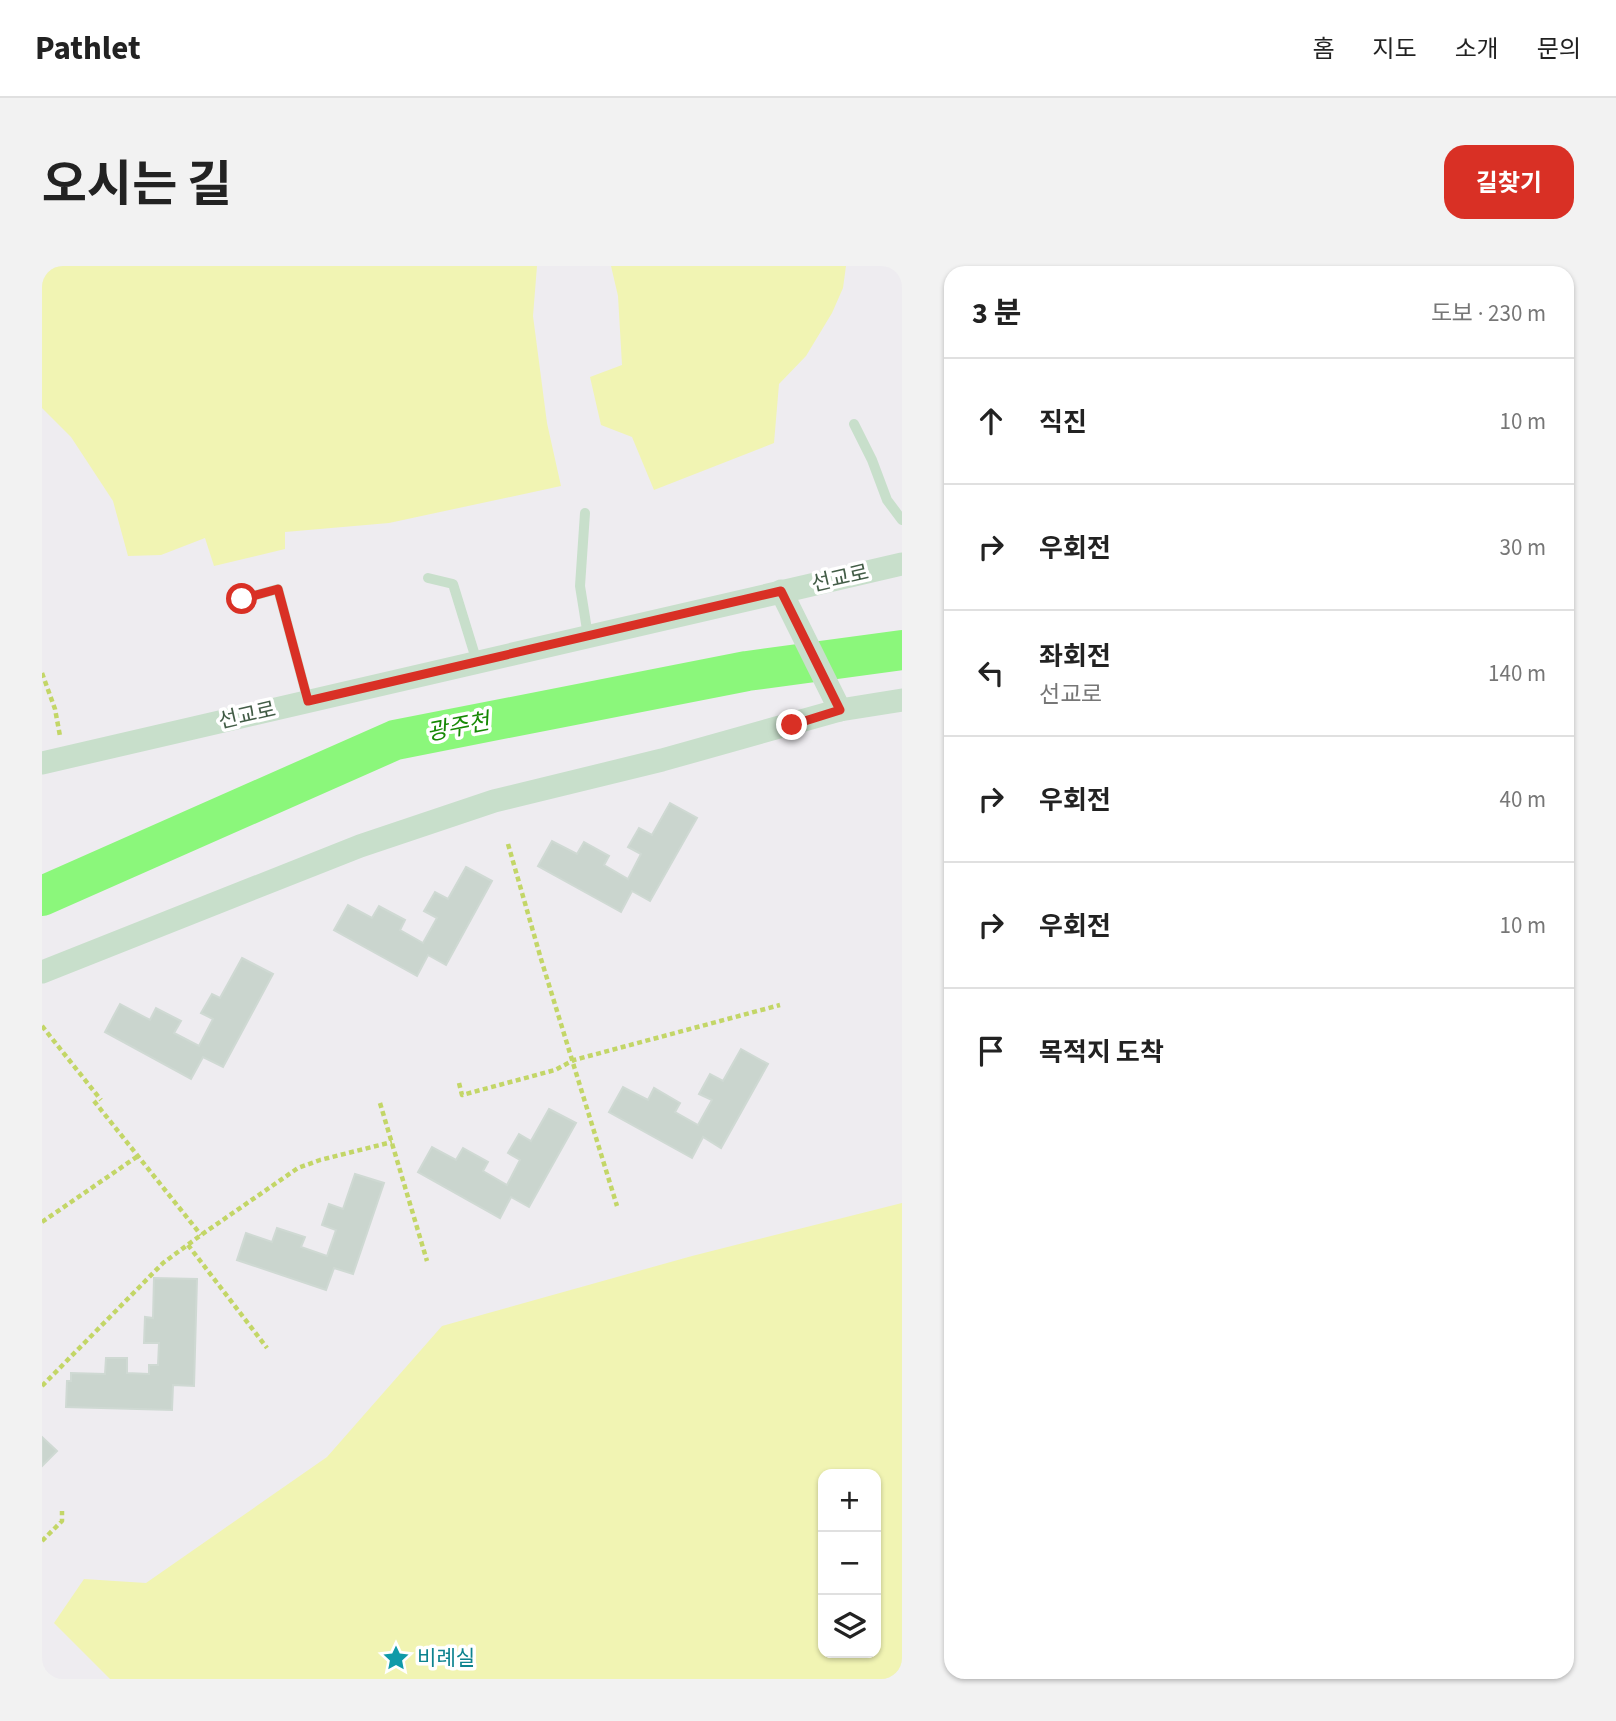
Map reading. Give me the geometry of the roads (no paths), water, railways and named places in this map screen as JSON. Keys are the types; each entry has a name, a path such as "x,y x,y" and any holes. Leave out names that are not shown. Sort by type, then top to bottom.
{"street":[{"name":"선교로","path":"53,760 902,564"},
{"path":"781,591 840,710"},
{"path":"42,972 360,846 494,802 662,760 840,710 902,700"}],"lane":[{"path":"854,424 872,460 887,500 902,520"},
{"path":"585,513 580,586 588,636"},
{"path":"428,578 453,584 477,662"},
{"path":"242,599 278,589 308,701"}],"waterway":[{"name":"광주천","path":"42,896 395,740 747,671 902,650"}],"place":[{"name":"비례실","path":"396,1658"}]}
